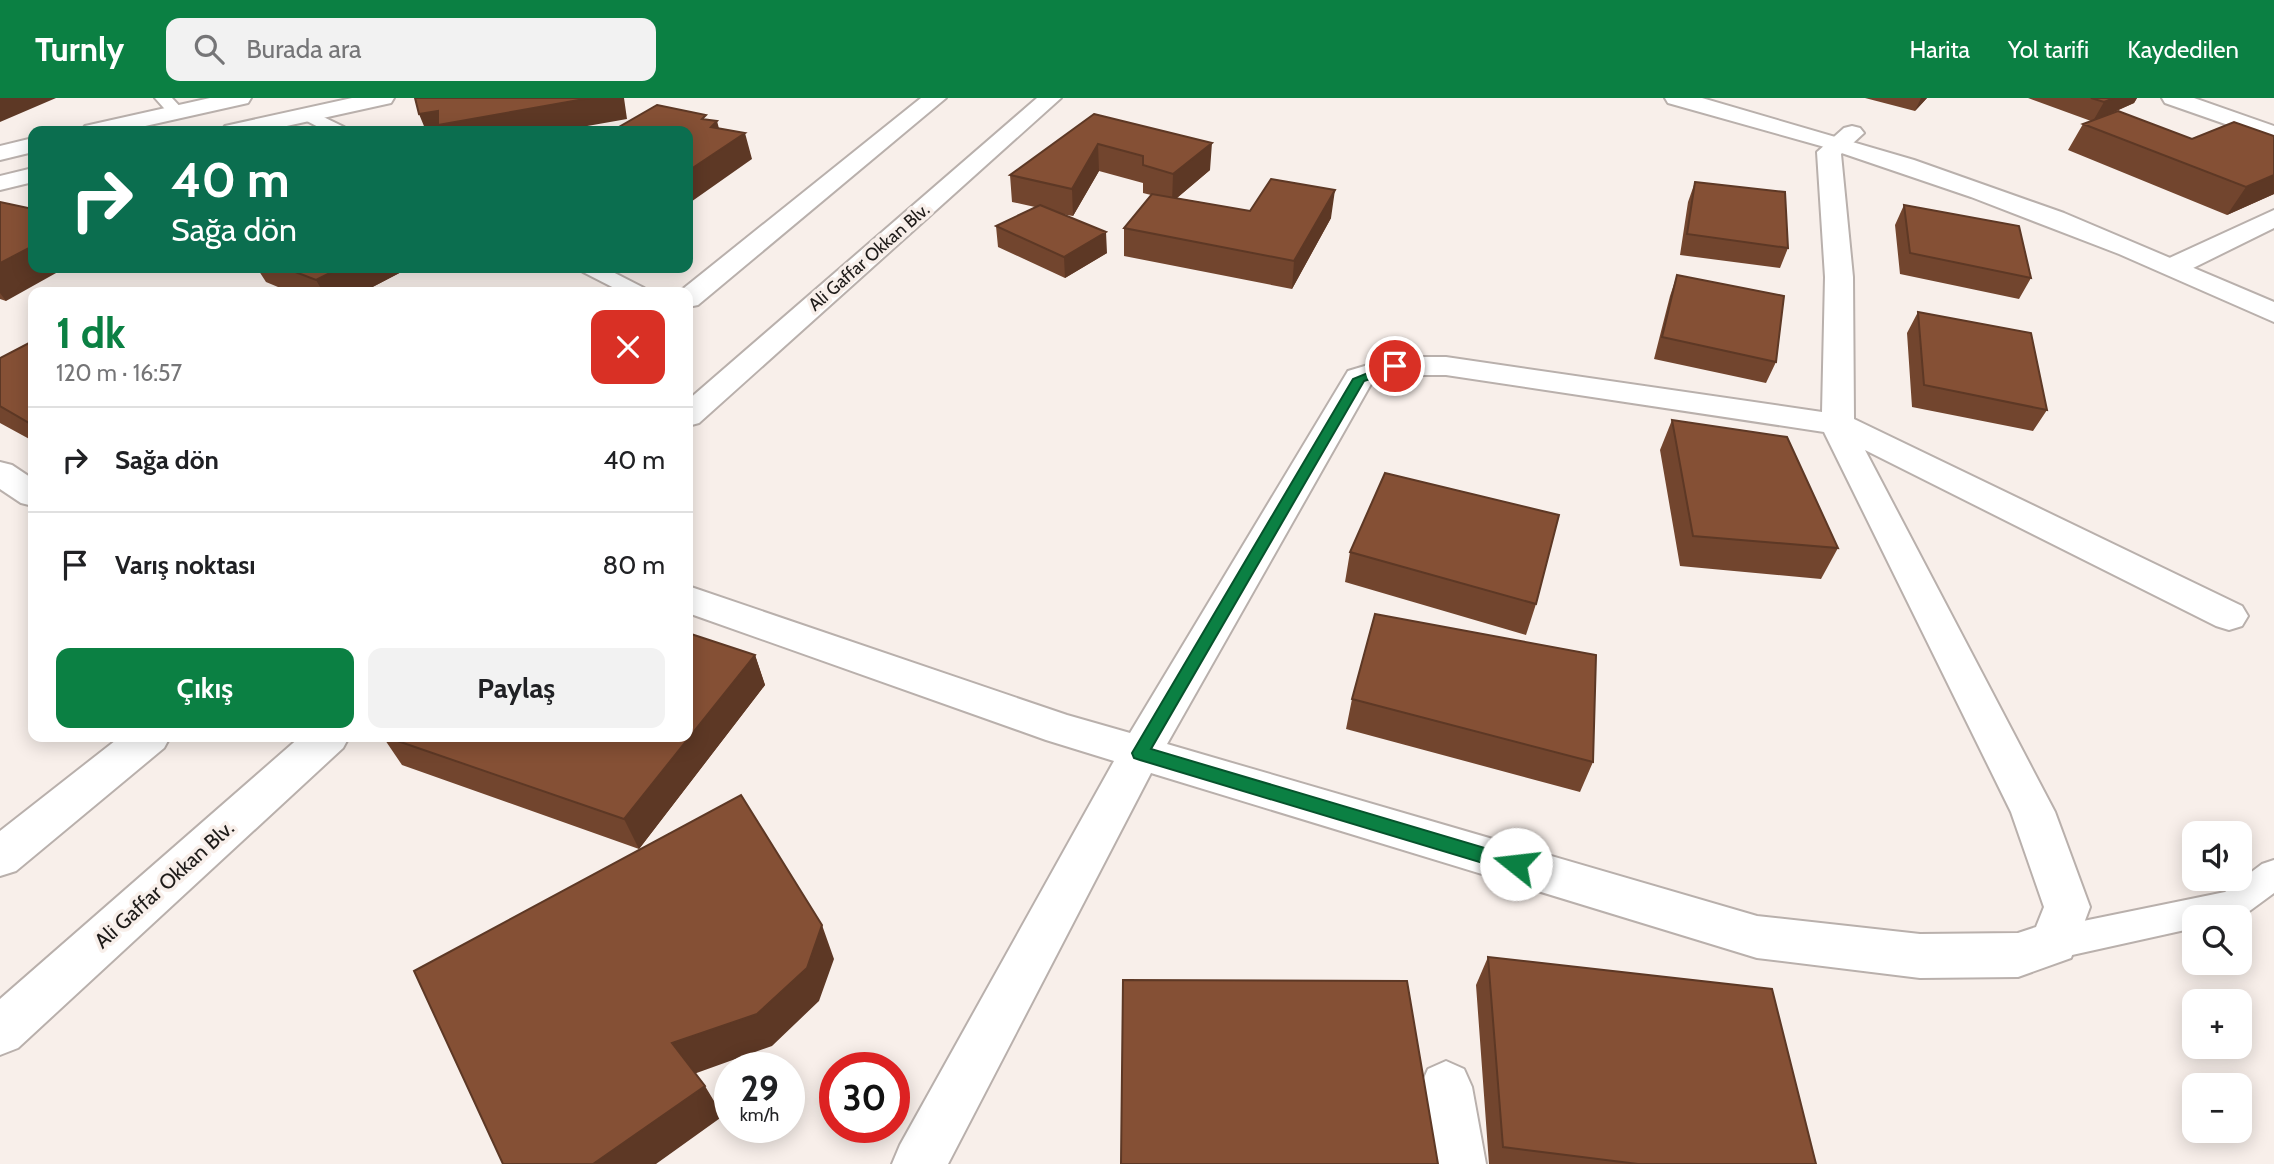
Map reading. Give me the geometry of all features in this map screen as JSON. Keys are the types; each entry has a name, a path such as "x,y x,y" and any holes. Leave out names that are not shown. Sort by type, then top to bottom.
{"street":[{"path":"108,126 170,105 240,98"},
{"path":"257,126 383,98"},
{"path":"693,295 935,98"},
{"name":"Ali Gaffar Okkan Blv.","path":"693,412 1049,98"},
{"path":"1676,98 1846,138 2025,188 2200,255 2274,288"},
{"path":"1734,98 1998,195 2175,266 2274,313"},
{"path":"2173,98 2274,134"},
{"path":"693,601 1061,729 1757,937 1920,956 2018,955 2054,943 2067,907 2033,812 1845,444 1838,424 1839,278 1829,152 1846,138"},
{"path":"0,153 28,146"},
{"path":"0,183 28,177"},
{"path":"2175,266 2274,218"},
{"path":"919,1164 1140,753 1359,379 1395,366 1446,366 1838,424 2229,616"},
{"path":"0,473 28,492"},
{"path":"0,857 143,742"},
{"name":"Ali Gaffar Okkan Blv.","path":"0,1031 322,742"},
{"path":"1446,1087 1459,1164"}],"lane":[{"path":"309,115 329,126"},
{"path":"600,273 627,287"},
{"path":"2054,943 2234,905 2274,874"}],"building":[{"path":"415,98 590,98 438,125 438,111 419,114"},
{"path":"2091,98 2114,98 2104,102"},
{"path":"657,105 706,115 702,119 717,121 711,127 745,133 693,168 693,126 621,126"},
{"path":"2118,111 2192,139 2234,122 2274,136 2274,175 2246,187 2083,124"},
{"path":"1094,114 1212,143 1173,174 1143,165 1143,156 1098,144 1072,189 1010,175"},
{"path":"1271,179 1335,190 1294,261 1124,228 1152,194 1250,211"},
{"path":"1695,182 1785,192 1788,248 1687,234"},
{"path":"0,202 28,208 28,249 0,263"},
{"path":"1040,205 1106,232 1064,257 996,226"},
{"path":"1904,205 2019,226 2031,278 1910,253"},
{"path":"298,273 330,273 316,280"},
{"path":"1677,275 1784,296 1776,362 1662,337"},
{"path":"1918,312 2031,333 2047,410 1924,385"},
{"path":"28,344 28,422 0,406 0,358"},
{"path":"1672,420 1787,437 1838,548 1693,536"},
{"path":"1385,473 1559,515 1536,604 1350,552"},
{"path":"1375,614 1596,655 1593,762 1352,699"},
{"path":"693,635 755,655 693,733"},
{"path":"401,742 686,742 624,819"},
{"path":"741,795 822,925 807,968 757,1014 672,1043 705,1086 593,1164 503,1164 414,971"},
{"path":"1488,957 1772,989 1816,1164 1638,1164 1503,1147"},
{"path":"1123,980 1407,981 1438,1164 1121,1164"}],"route":[{"path":"1395,366 1359,379 1140,753 1516,864"}]}
